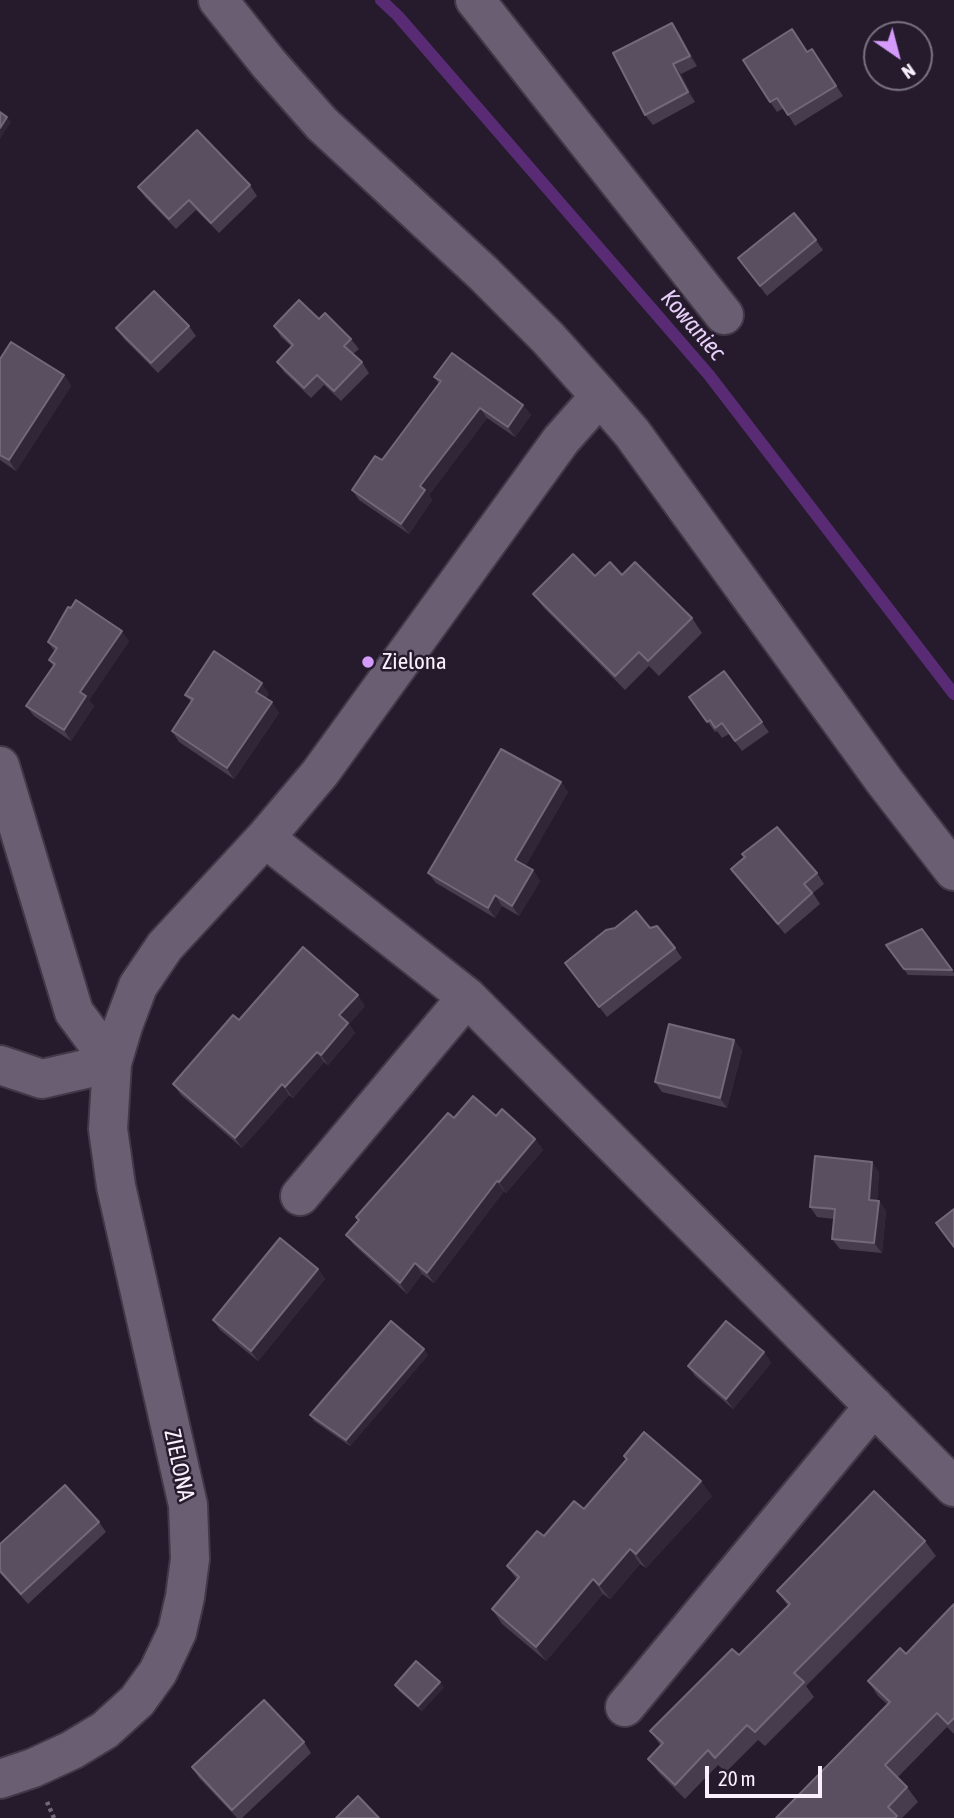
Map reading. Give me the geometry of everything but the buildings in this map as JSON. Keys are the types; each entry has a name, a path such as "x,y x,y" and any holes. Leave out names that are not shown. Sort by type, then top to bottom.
{"street":[{"path":"218,0 322,124 483,273 548,338 632,433 885,782 954,871"},
{"path":"475,0 724,315"},
{"name":"ZIELONA","path":"0,1779 33,1769 72,1750 106,1730 137,1701 158,1672 177,1632 185,1597 190,1559 188,1505 116,1186 108,1129 112,1063 138,986 165,946 265,838 320,773 561,440 600,396"},
{"path":"0,766 74,1012 112,1063 41,1079 0,1065"},
{"path":"265,838 467,997 954,1487"},
{"path":"300,1196 467,997"},
{"path":"625,1707 874,1406"}],"waterway":[{"name":"Kowaniec","path":"381,0 398,16 709,375 954,694"}],"place":[{"name":"Zielona","path":"368,662"}]}
